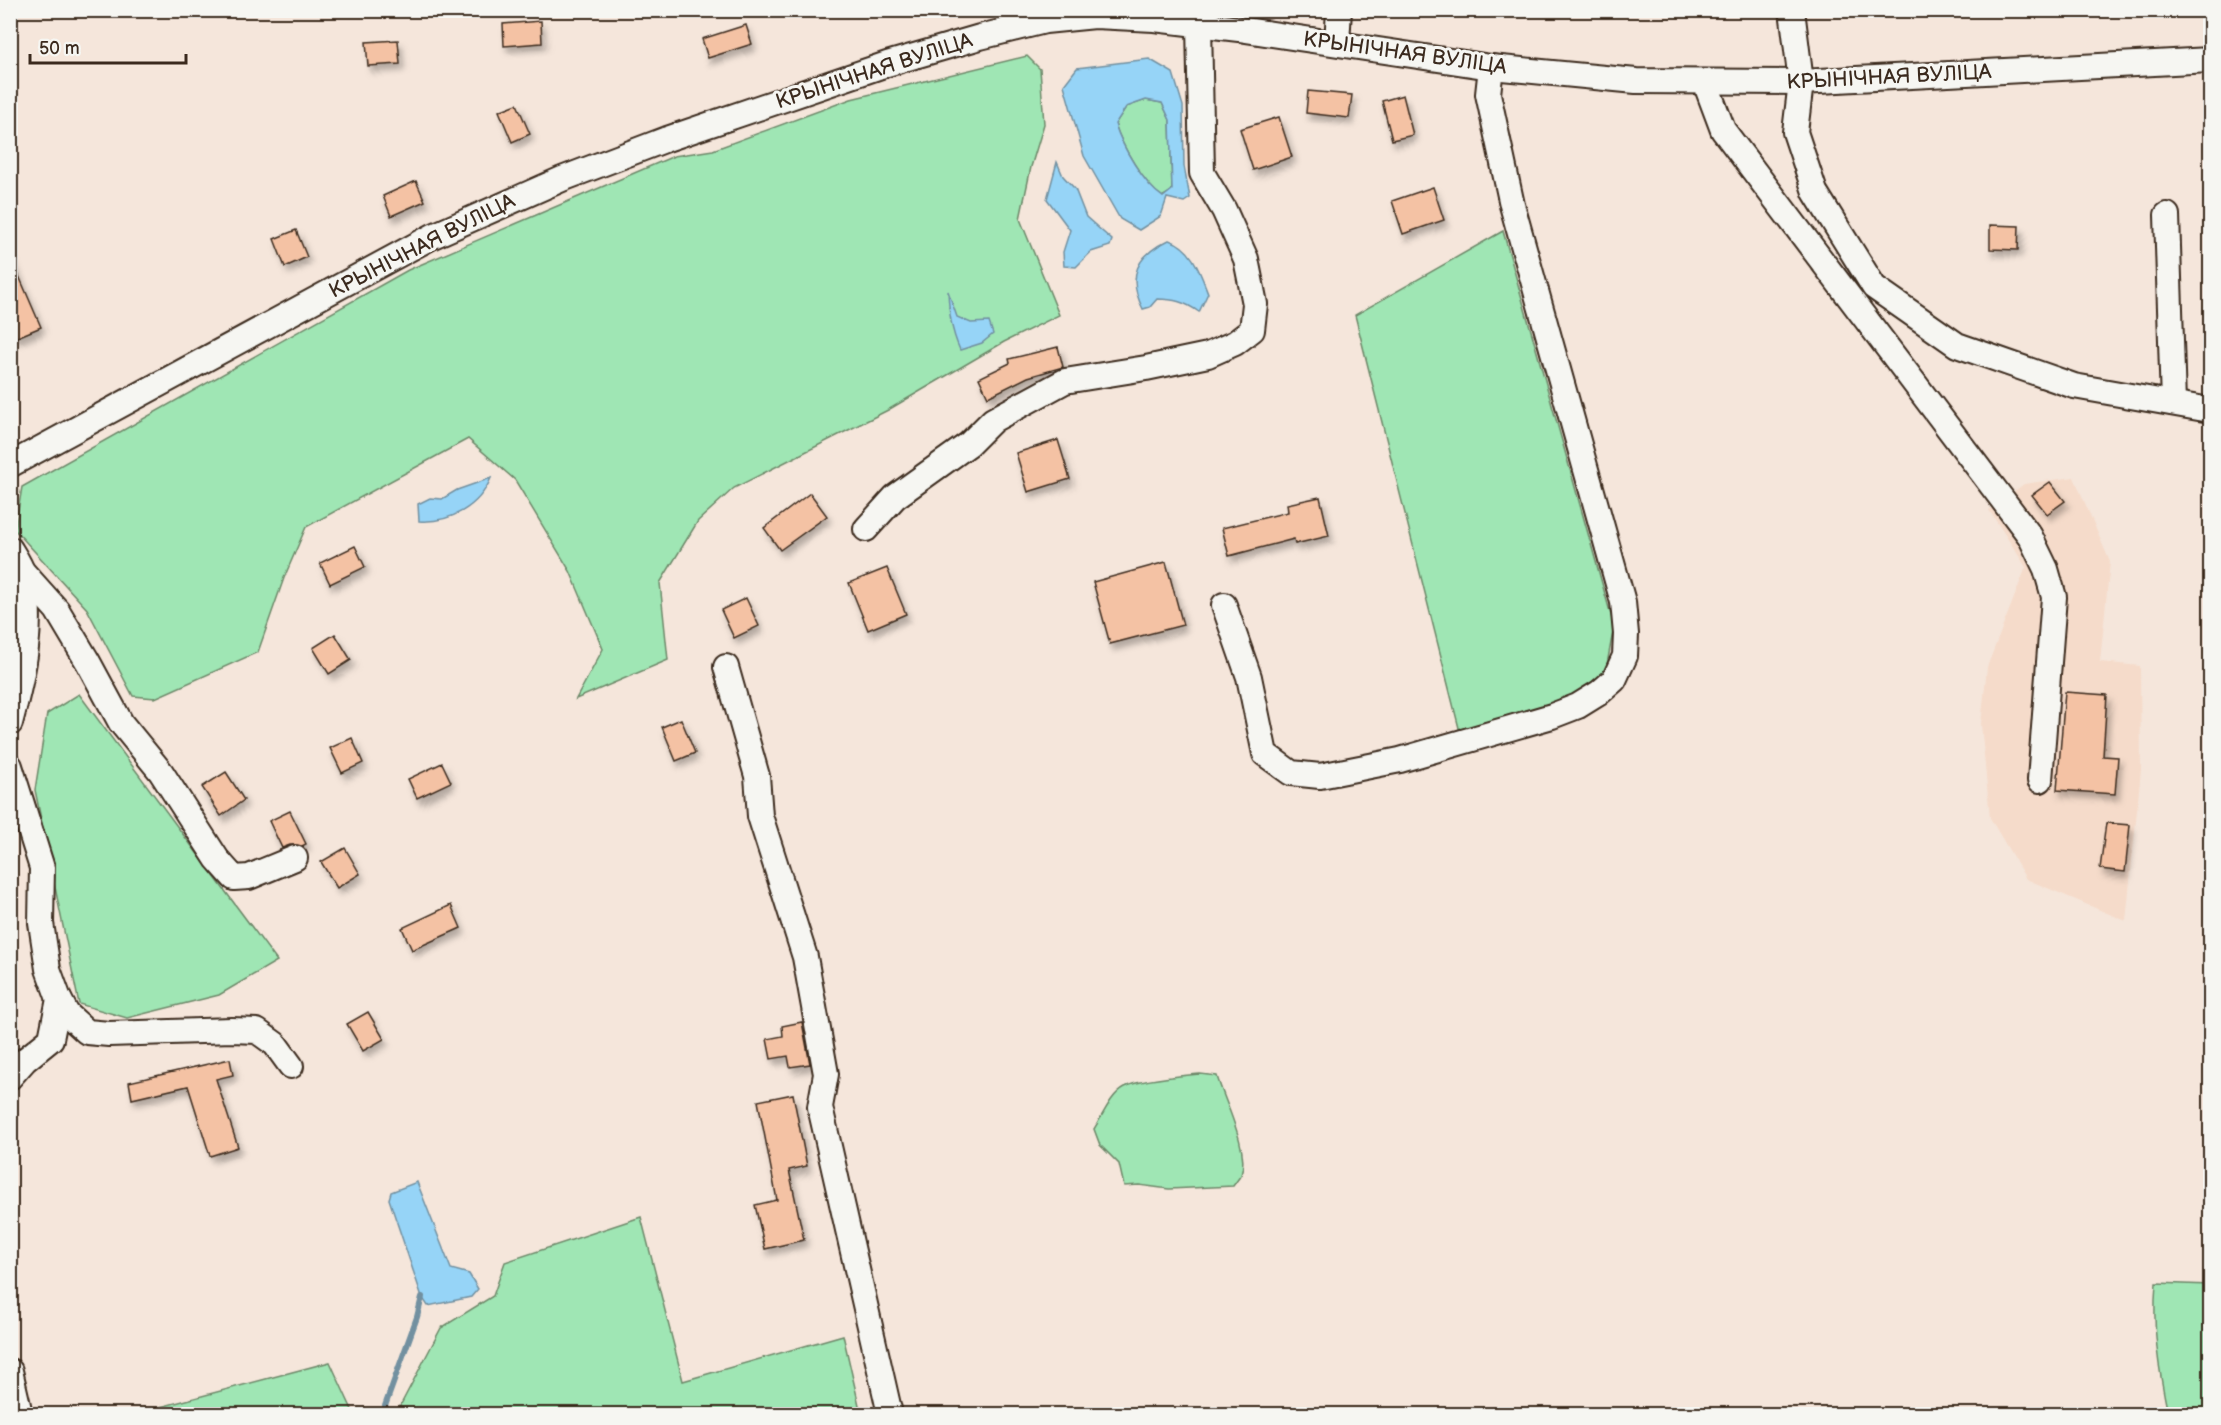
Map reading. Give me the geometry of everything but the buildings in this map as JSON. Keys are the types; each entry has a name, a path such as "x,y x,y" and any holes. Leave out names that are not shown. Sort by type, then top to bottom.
{"street":[{"path":"1337,43 1339,10"},
{"path":"1792,10 1801,82 1795,132 1815,192 1874,287 1957,345 2074,386 2211,410"},
{"name":"КРЫНІЧНАЯ ВУЛІЦА","path":"10,465 433,236 562,179 667,139 887,64 1045,21 1096,13 1199,24 1491,67 1636,81 1801,82 2211,60"},
{"path":"866,529 895,497 969,444 993,420 1065,381 1208,355 1235,343 1252,330 1255,304 1246,259 1224,210 1202,173 1199,24"},
{"path":"1224,604 1249,677 1265,754 1291,773 1320,777 1400,760 1552,716 1578,706 1614,680 1625,656 1626,634 1623,602 1512,205 1488,94 1491,67"},
{"path":"1705,82 1723,130 2030,536 2046,569 2054,597 2040,780"},
{"path":"2167,215 2174,403"},
{"path":"10,549 23,572 57,610 121,723 161,772 217,859 234,878 249,877 295,858"},
{"path":"10,723 22,681 29,612 23,572"},
{"path":"726,667 757,776 760,816 805,957 826,1074 820,1107 890,1414"},
{"path":"10,766 42,868 41,923 48,969 67,1014 87,1032 109,1034 257,1031 275,1044 291,1066"},
{"path":"10,1077 25,1060 51,1039 59,999"},
{"path":"10,1371 20,1414"}],"shaded area":[{"path":"2074,477 2110,562 2100,662 2140,666 2141,770 2126,921 2026,879 1990,818 1981,724 1987,667 2026,567 1989,510 2024,484"}],"green space":[{"path":"1027,56 1040,69 1044,124 1031,167 1020,219 1059,315 1004,342 888,410 734,488 698,521 660,583 668,660 576,699 603,649 570,571 515,480 468,439 306,527 284,578 258,652 155,698 133,696 87,609 15,530 22,487 408,270 674,156 713,150 851,99"},
{"path":"1146,100 1162,103 1170,120 1172,191 1162,197 1134,164 1115,124 1126,107"},
{"path":"1503,231 1614,626 1606,670 1572,701 1460,732 1355,315"},
{"path":"79,694 277,961 219,995 127,1018 79,1004 35,790 47,714"},
{"path":"1200,1074 1217,1076 1239,1139 1243,1165 1241,1175 1233,1186 1169,1189 1139,1185 1124,1186 1119,1164 1100,1145 1094,1129 1111,1100 1120,1090 1132,1084"},
{"path":"641,1217 683,1381 843,1335 861,1414 399,1414 398,1410 441,1328 493,1296 505,1262"},
{"path":"2156,1283 2210,1285 2210,1414 2168,1414 2157,1349"},
{"path":"330,1362 354,1414 134,1414"}],"water":[{"path":"1149,59 1173,73 1183,106 1184,166 1190,198 1184,202 1167,198 1161,216 1139,230 1120,219 1084,156 1064,85 1077,68","holes":["1146,100 1162,103 1170,120 1172,190 1163,197 1155,191 1134,164 1115,124 1126,107"]},
{"path":"1057,162 1063,176 1075,189 1086,217 1112,240 1110,246 1091,252 1076,267 1064,266 1063,252 1070,230 1047,199"},
{"path":"1169,240 1184,248 1202,277 1208,293 1199,312 1184,303 1163,299 1157,299 1150,307 1143,309 1138,297 1135,277 1142,260 1149,252"},
{"path":"948,291 957,317 971,323 989,322 993,334 982,343 960,350 951,321"},
{"path":"491,478 479,497 462,511 442,519 419,521 418,504 430,498 442,499 457,490"},
{"path":"417,1182 451,1269 469,1274 478,1289 471,1297 428,1306 422,1297 389,1199 391,1192"}],"waterway":[{"path":"387,1414 385,1406 422,1297"}]}
